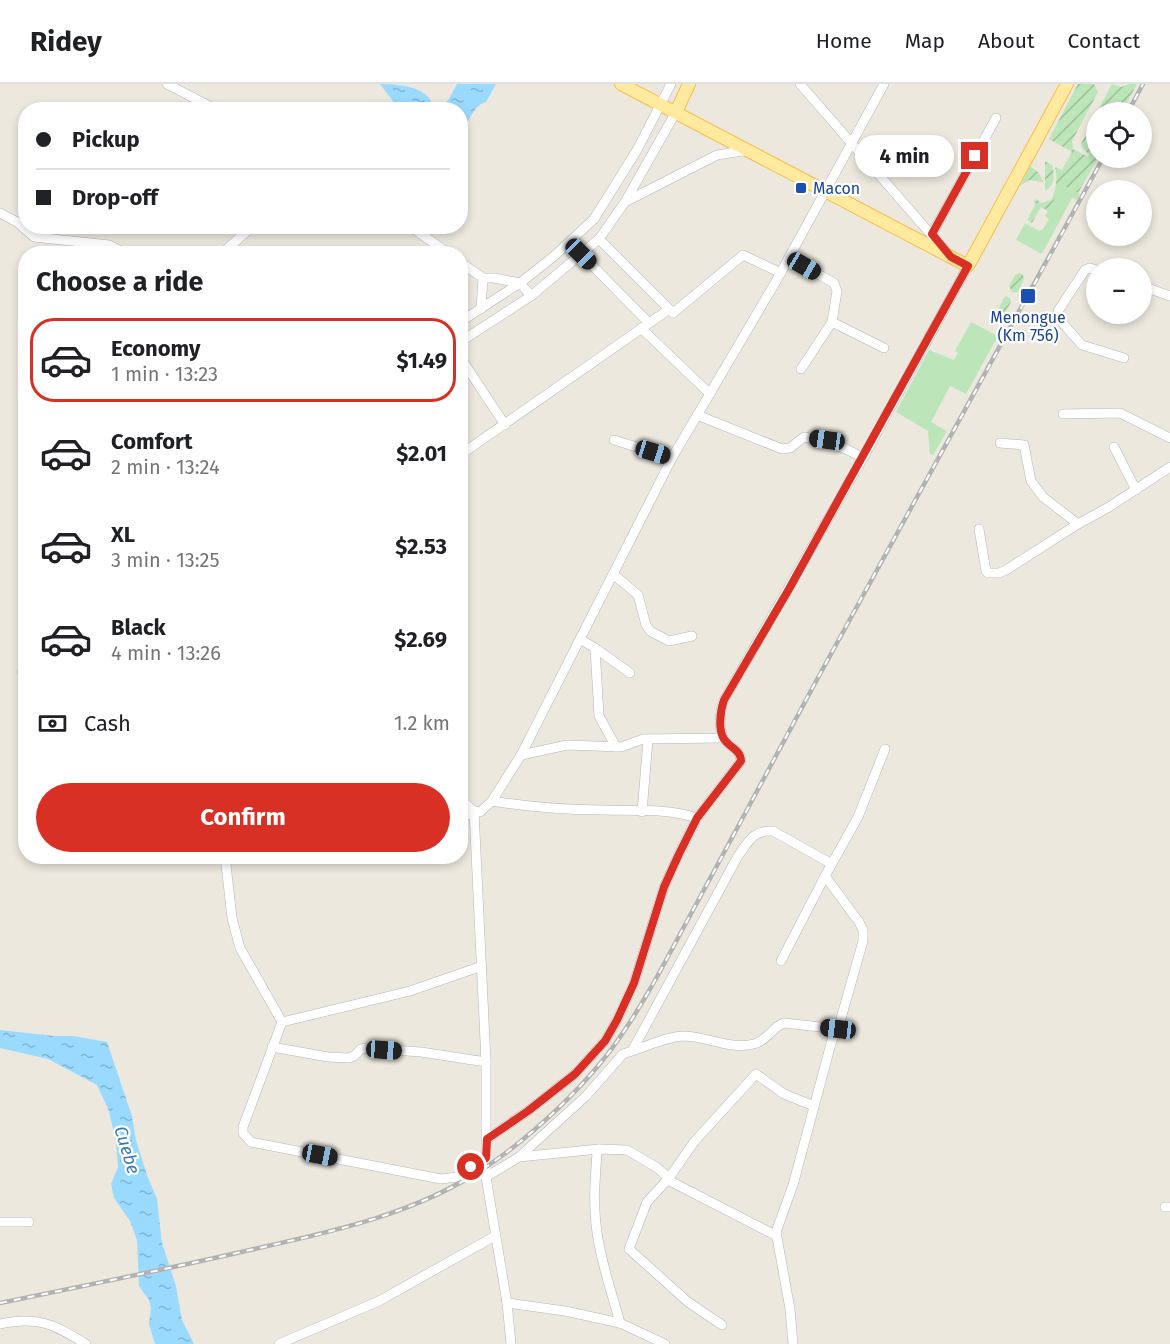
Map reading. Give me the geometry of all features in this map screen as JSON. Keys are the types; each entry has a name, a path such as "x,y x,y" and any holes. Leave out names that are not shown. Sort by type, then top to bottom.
{"main road":[{"path":"621,84 968,266 1067,84"},
{"path":"676,112 689,84"}],"street":[{"path":"167,84 202,102"},
{"path":"468,317 520,283 553,257 594,219 637,150 671,84"},
{"path":"800,84 951,257"},
{"path":"468,814 480,812 492,801 521,755 672,458 781,273 884,84"},
{"path":"468,336 531,296 599,239 625,201 676,112"},
{"path":"932,234 996,118"},
{"path":"717,155 725,138"},
{"path":"625,201 717,155 749,150"},
{"path":"0,213 18,223"},
{"path":"594,219 607,228"},
{"path":"31,234 34,237 113,246"},
{"path":"230,246 244,234"},
{"path":"421,234 438,246"},
{"path":"599,239 668,310 674,313 743,255 781,273"},
{"path":"581,254 710,394"},
{"path":"789,258 837,287 829,330 801,369"},
{"path":"487,1139 528,1111 575,1074 605,1041 617,1020 634,983 664,887 697,818 741,761 740,753 723,738 720,719 724,700 863,458 968,266"},
{"path":"468,268 483,278 520,283 531,296"},
{"path":"1086,270 1058,311 1058,318 1085,347 1124,358"},
{"path":"481,309 483,278"},
{"path":"1152,290 1170,296"},
{"path":"468,450 668,310"},
{"path":"832,322 884,348"},
{"path":"468,369 505,425"},
{"path":"1063,414 1120,413 1170,438"},
{"path":"697,416 782,449 790,448 804,437 833,442 863,458"},
{"path":"614,440 672,458"},
{"path":"1000,442 1024,445 1031,481 1043,497 1078,524"},
{"path":"1114,447 1136,490"},
{"path":"980,529 986,571 999,573 1109,507 1170,466"},
{"path":"613,574 638,595 646,625 650,631 669,641 692,636"},
{"path":"580,639 630,674"},
{"path":"595,648 598,716 616,747"},
{"path":"521,755 567,745 616,747 627,746 643,739 723,738"},
{"path":"642,812 648,740"},
{"path":"781,961 830,863 858,817 885,749"},
{"path":"492,801 557,809 642,812 658,810 697,818"},
{"path":"468,807 474,813 482,966 486,1062 486,1177 507,1303 511,1344"},
{"path":"632,1051 738,856 757,833 763,830 773,831 830,863"},
{"path":"226,864 234,932 240,948 282,1022"},
{"path":"793,1344 790,1309 776,1232 793,1185 863,935 859,922 825,876"},
{"path":"282,1022 410,991 482,966"},
{"path":"282,1022 243,1127 246,1138 251,1142 441,1179 457,1177 486,1158"},
{"path":"486,1177 519,1157 586,1096 623,1054 679,1037 731,1045 757,1044 784,1023 838,1029"},
{"path":"272,1047 328,1057 349,1058 366,1048 421,1052 486,1062"},
{"path":"722,1324 688,1302 629,1249 647,1202 669,1178 694,1142 756,1074 784,1094 814,1106"},
{"path":"519,1157 598,1149 627,1150 656,1167 669,1178 668,1180 775,1235 776,1232"},
{"path":"598,1149 594,1200 597,1233 604,1268 620,1323"},
{"path":"0,1222 29,1222"},
{"path":"279,1344 379,1301 495,1236"},
{"path":"507,1303 565,1311 620,1323 665,1344"},
{"path":"0,1324 34,1320 49,1323 86,1344"}],"green space":[{"path":"1078,84 1094,84 1098,92 1093,102 1086,102 1086,115 1072,141 1073,149 1086,156 1086,168 1092,168 1078,193 1062,185 1048,211 1041,207 1032,223 1027,220 1036,203 1033,202 1036,199 1041,203 1051,200 1056,184 1055,167 1062,170 1072,152 1049,139"},
{"path":"1112,84 1121,87 1137,84 1127,102 1102,102"},
{"path":"1086,134 1086,152 1081,144"},
{"path":"1045,161 1052,165 1054,176 1051,186 1045,191"},
{"path":"1030,166 1039,173 1043,182 1029,180 1020,186"},
{"path":"1062,185 1080,194 1077,200 1072,198 1042,254 1016,240 1025,223 1039,231 1043,229 1049,219 1045,216"},
{"path":"1020,273 1024,279 1018,292 1012,292 1009,286 1015,275"},
{"path":"1006,296 1011,302 1000,322 995,323 993,318"},
{"path":"971,322 998,336 966,394 950,386 931,422 947,431 933,455 930,454 928,431 896,412 929,350 954,360 958,353 955,351"}],"water":[{"path":"380,84 412,88 426,95 431,102 394,102"},
{"path":"457,84 496,84 486,102 475,110 468,121 468,102 446,102"},
{"name":"Cuebe","path":"0,1030 73,1036 107,1042 132,1116 136,1140 147,1175 157,1199 162,1243 176,1286 182,1320 194,1344 155,1344 149,1324 151,1308 149,1300 139,1286 137,1240 130,1221 114,1198 111,1184 118,1167 116,1143 109,1111 97,1085 48,1059 0,1048"}],"railway":[{"path":"1133,102 1143,84"},
{"path":"0,1303 157,1271 310,1236 400,1210 428,1199 483,1169 538,1127 574,1093 618,1040 650,988 1098,168"}],"place":[{"name":"Macon","path":"801,188"},
{"name":"Menongue (Km 756)","path":"1028,296"}],"route":[{"path":"471,1167 486,1158 487,1139 528,1111 575,1074 605,1041 617,1020 634,983 664,887 679,854 697,818 740,765 742,758 740,753 723,738 720,719 724,700 863,458 968,266 951,257 932,234 975,156"}]}
